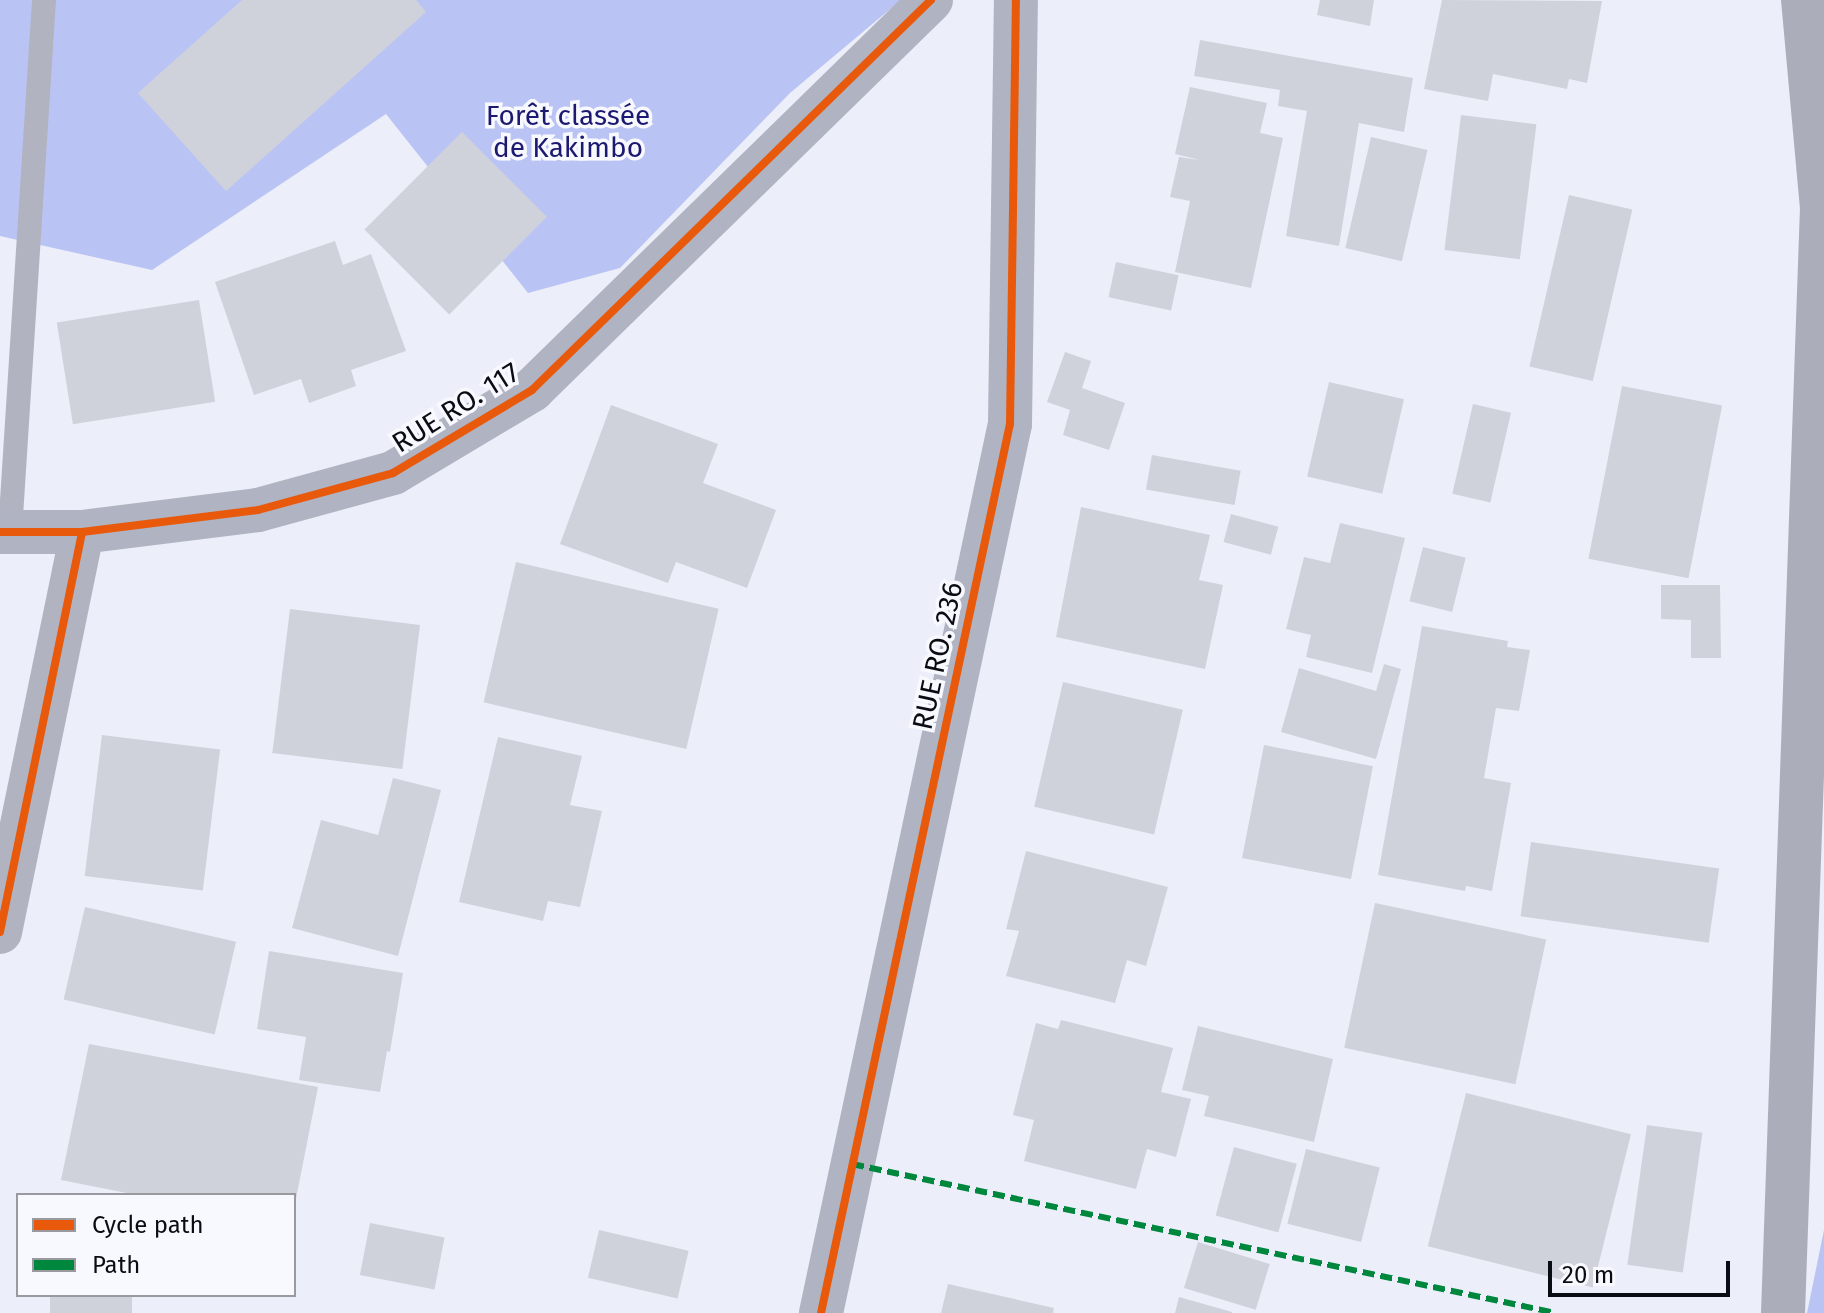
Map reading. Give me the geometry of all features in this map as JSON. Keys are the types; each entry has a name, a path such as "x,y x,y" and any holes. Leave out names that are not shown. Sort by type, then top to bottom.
{"main road":[{"path":"1783,1313 1822,208 1803,0"}],"street":[{"name":"RUE RO. 117","path":"5,532 82,532 258,510 393,473 532,390 931,0"},
{"name":"RUE RO. 236","path":"821,1313 1010,424 1016,0"},
{"path":"0,932 82,532"}],"lane":[{"path":"5,532 44,0"}],"green space":[{"name":"Forêt classée de Kakimbo","path":"0,0 901,0 790,93 620,268 528,293 386,114 152,270 0,236"},
{"path":"1824,1230 1824,1313 1807,1313"}],"building":[{"path":"242,0 416,0 426,12 226,191 138,93"},
{"path":"1320,0 1374,0 1370,26 1317,15"},
{"path":"1442,0 1602,1 1587,83 1569,79 1567,89 1493,74 1488,101 1424,89"},
{"path":"1200,40 1413,78 1404,132 1359,123 1339,246 1286,236 1307,111 1278,106 1280,90 1194,76"},
{"path":"1190,87 1267,103 1260,133 1283,138 1251,288 1175,272 1190,201 1170,197 1179,157 1200,160 1175,154"},
{"path":"1461,115 1536,124 1520,259 1444,250"},
{"path":"462,132 547,217 449,314 364,230"},
{"path":"1371,137 1428,150 1402,261 1345,248"},
{"path":"1569,195 1632,210 1593,381 1529,366"},
{"path":"335,241 343,265 371,254 406,351 351,370 356,386 309,403 301,379 254,395 215,282"},
{"path":"1116,262 1179,275 1171,311 1109,297"},
{"path":"199,300 215,402 73,424 57,323"},
{"path":"1065,352 1091,361 1082,388 1125,403 1109,450 1063,435 1070,410 1047,402"},
{"path":"1329,382 1404,399 1382,494 1307,477"},
{"path":"1622,386 1722,405 1689,578 1588,559"},
{"path":"1473,404 1511,413 1490,502 1452,494"},
{"path":"611,405 718,444 703,483 776,510 747,588 676,562 668,583 560,544"},
{"path":"1152,455 1241,471 1235,505 1146,489"},
{"path":"1081,507 1210,535 1199,580 1223,585 1205,669 1056,637"},
{"path":"1231,514 1278,527 1271,555 1223,542"},
{"path":"1340,523 1405,538 1372,673 1306,657 1311,635 1286,629 1304,557 1330,563"},
{"path":"1423,547 1466,558 1452,612 1409,601"},
{"path":"516,562 719,609 686,749 484,702"},
{"path":"1661,585 1720,585 1721,658 1691,658 1691,620 1661,619"},
{"path":"290,609 420,625 402,769 272,753"},
{"path":"1422,626 1508,641 1507,647 1530,650 1519,711 1496,708 1484,778 1511,783 1492,891 1466,886 1465,891 1378,875"},
{"path":"1384,664 1401,669 1376,759 1281,732 1299,668 1376,691"},
{"path":"1063,682 1183,710 1154,834 1034,807"},
{"path":"102,735 220,750 203,890 85,876"},
{"path":"498,737 582,756 570,805 602,811 580,907 548,901 543,921 459,902"},
{"path":"1264,745 1373,766 1351,879 1242,858"},
{"path":"393,778 441,790 398,956 292,928 321,820 378,835"},
{"path":"1531,842 1719,868 1709,943 1521,916"},
{"path":"1026,851 1168,887 1146,966 1127,960 1115,1003 1006,976 1019,931 1006,929"},
{"path":"1375,903 1546,939 1515,1084 1344,1048"},
{"path":"85,907 236,942 215,1034 64,1000"},
{"path":"269,951 403,973 380,1092 299,1080 306,1037 257,1029"},
{"path":"1061,1020 1173,1048 1161,1092 1191,1099 1176,1157 1147,1149 1136,1189 1024,1161 1034,1120 1013,1115 1036,1023 1058,1029"},
{"path":"1198,1026 1333,1059 1314,1142 1204,1116 1209,1096 1182,1090"},
{"path":"89,1044 318,1087 296,1199 296,1193 127,1193 61,1180"},
{"path":"1466,1093 1631,1134 1593,1287 1428,1246"},
{"path":"1647,1125 1702,1133 1683,1272 1627,1265"},
{"path":"1234,1147 1297,1164 1278,1232 1216,1216"},
{"path":"1306,1149 1380,1167 1361,1242 1287,1224"},
{"path":"370,1223 445,1238 434,1290 360,1275"},
{"path":"599,1230 689,1251 678,1298 588,1278"},
{"path":"1198,1242 1270,1264 1256,1310 1184,1288"},
{"path":"948,1284 1054,1308 1053,1313 941,1313"},
{"path":"50,1297 132,1297 132,1313 50,1313"},
{"path":"1179,1297 1232,1312 1232,1313 1175,1313"}],"marked path":[{"path":"852,1164 1556,1313"}],"cycle path":[{"path":"0,532 82,532 258,510 393,473 532,390 931,0"},
{"path":"821,1313 1010,424 1016,0"},
{"path":"0,932 82,532"}]}
